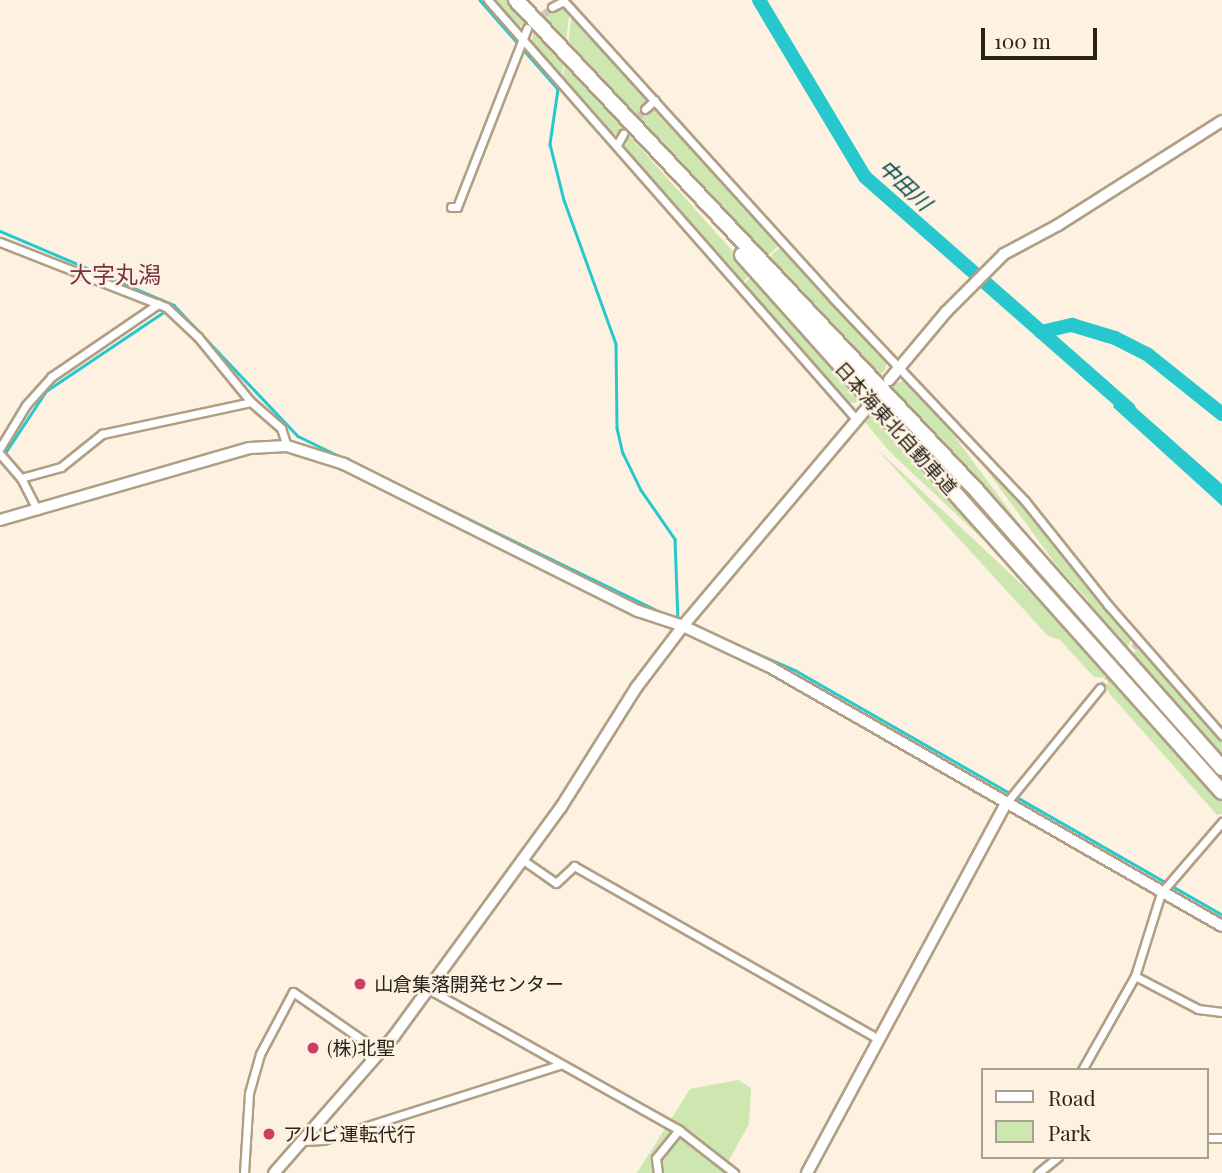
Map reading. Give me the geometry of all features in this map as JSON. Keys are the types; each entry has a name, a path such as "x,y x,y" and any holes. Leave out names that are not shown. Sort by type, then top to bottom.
{"highway":[{"name":"日本海東北自動車道","path":"516,0 977,491 1222,768"},
{"name":"日本海東北自動車道","path":"573,61 1222,792"}],"street":[{"path":"488,0 857,420"},
{"path":"552,8 563,0 1025,501 1108,605 1222,735"},
{"path":"451,207 457,207 503,95 520,36 527,28"},
{"path":"645,110 655,100"},
{"path":"889,380 984,271 1222,121"},
{"path":"617,145 623,134"},
{"path":"0,242 158,304 198,337 251,402 287,435 288,446"},
{"path":"0,448 26,405 51,377 158,304"},
{"path":"21,478 61,467 102,434 251,402"},
{"path":"274,1173 298,1141 370,1063 428,989 523,860 683,626 867,408"},
{"path":"0,520 250,448 288,446 344,464 638,611 683,626 770,667 1222,926"},
{"path":"0,454 21,478 37,510"},
{"path":"807,1173 877,1038 1007,802 1100,688"},
{"path":"1083,1068 1135,976 1161,893 1222,822"},
{"path":"523,860 556,883 573,866 877,1038"},
{"path":"1135,976 1198,1009 1222,1012"},
{"path":"428,989 679,1130 734,1173"},
{"path":"244,1173 249,1093 260,1054 293,992 364,1041 370,1063"},
{"path":"298,1141 323,1140 560,1065"},
{"path":"658,1173 656,1158 679,1130"},
{"path":"1038,1173 1056,1159"}],"green space":[{"path":"490,0 508,0 530,24 515,27"},
{"path":"554,7 570,8 566,42 543,16"},
{"path":"572,11 647,98 636,118 568,44"},
{"path":"534,30 564,61 561,79 531,45"},
{"path":"565,63 624,129 620,135 608,132 562,81"},
{"path":"646,110 661,111 781,243 766,258 638,120"},
{"path":"628,134 752,273 741,284 625,151"},
{"path":"783,244 882,353 887,361 881,374 850,347 768,259"},
{"path":"753,275 862,397 856,403 847,402 742,286"},
{"path":"905,380 952,433 1043,556 890,386"},
{"path":"872,408 1024,578 889,451 865,422"},
{"path":"969,446 1024,504 1132,637 1127,649 1089,609 1088,600 1057,566"},
{"path":"875,447 1068,628 1108,672 1103,678 1094,677 1060,640 1048,636"},
{"path":"1137,650 1144,652 1222,739 1222,758 1131,655"},
{"path":"1112,677 1222,800 1222,814 1217,815 1108,692 1106,685"},
{"path":"738,1080 751,1088 749,1124 722,1173 637,1173 690,1089"}],"water":[{"path":"1119,393 1222,484 1222,506 1113,407"}],"waterway":[{"path":"480,0 558,89 550,144 564,200 616,344 617,428 623,453 641,490 675,539 678,621"},
{"name":"中田川","path":"759,0 865,177 1129,409"},
{"path":"0,231 174,305 298,436 666,615"},
{"path":"5,453 46,391 165,311"},
{"name":"中田川","path":"1041,332 1072,325 1115,338 1147,354 1222,414"},
{"path":"691,625 795,670 1222,915"}],"tunnel":[{"path":"535,21 552,7"},
{"path":"623,134 645,109"},
{"path":"1100,688 1139,641"}],"place":[{"name":"山倉集落開発センター","path":"360,984"},
{"name":"(株)北聖","path":"313,1048"},
{"name":"アルビ運転代行","path":"269,1134"}],"district":[{"name":"大字丸潟","path":"115,274"}]}
